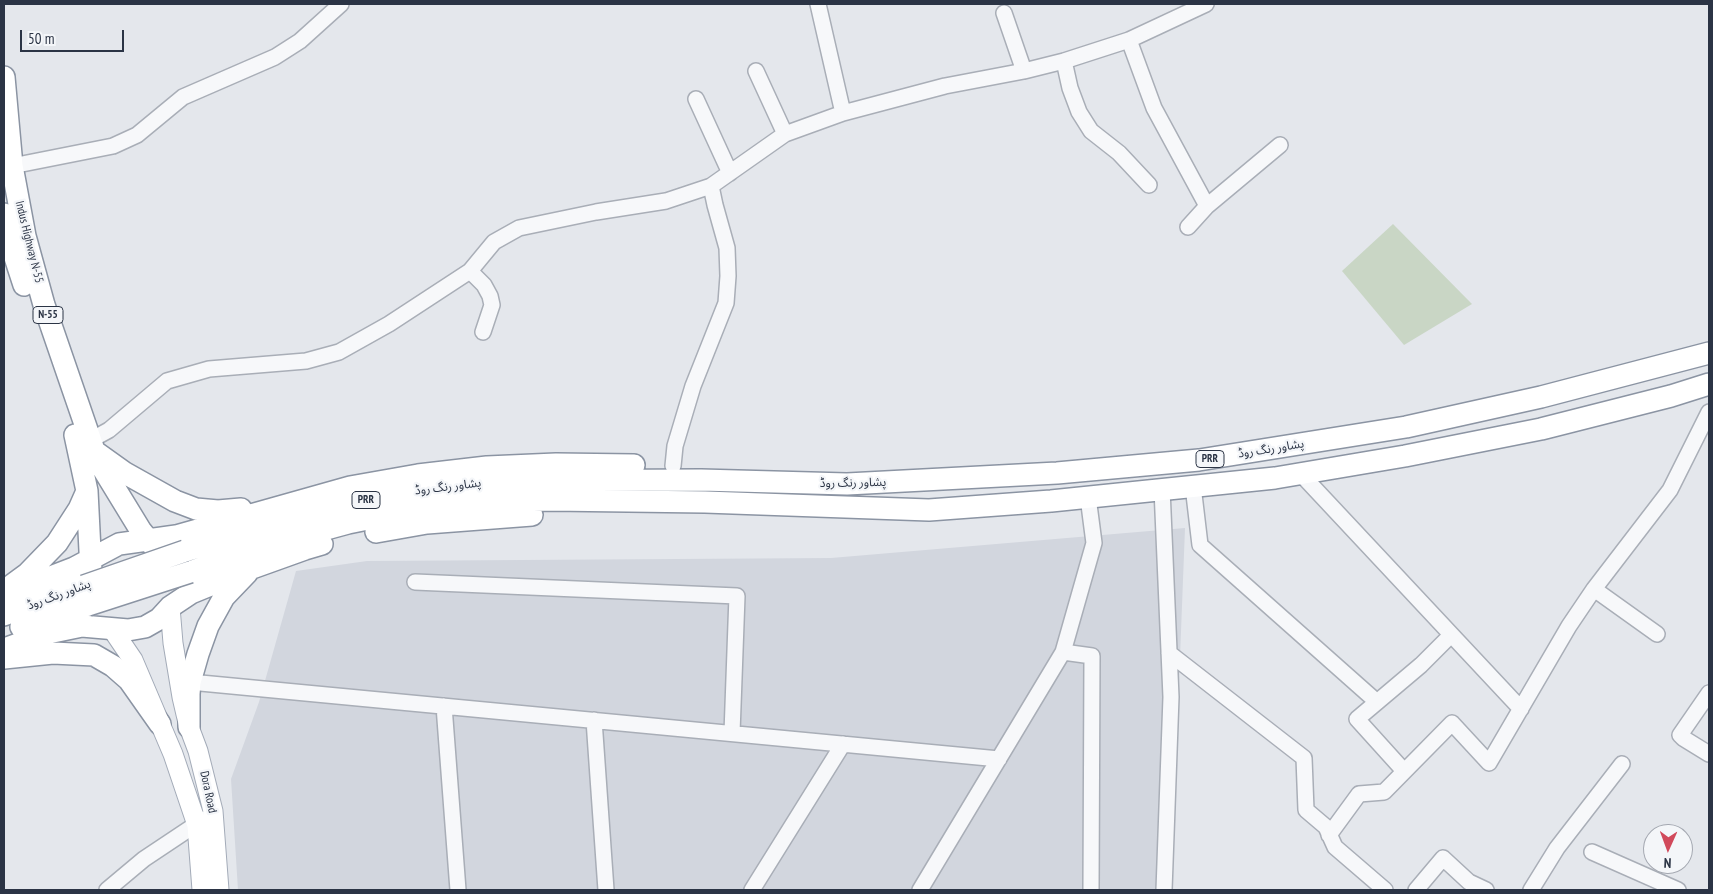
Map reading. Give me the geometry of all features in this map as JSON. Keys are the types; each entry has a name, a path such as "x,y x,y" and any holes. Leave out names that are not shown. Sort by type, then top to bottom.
{"highway":[{"name":"Indus Highway N-55","path":"4,77 12,166 27,244 90,453"},
{"name":"Indus Highway N-55","path":"4,214 6,238 78,446 90,453"},
{"name":"پشاور رنگ روڈ","path":"4,634 190,572 266,544 348,523 412,510 481,502 553,490 701,480 847,484 1057,472 1198,460 1406,427 1541,397 1709,353"},
{"name":"پشاور رنگ روڈ","path":"4,615 185,551 332,506 436,487 494,481 553,490 705,502 929,510 1088,497 1301,474 1405,456 1540,429 1671,396 1709,384"},
{"name":"N-55","path":"90,453 87,491 92,580 101,612 112,629"},
{"name":"N-55","path":"90,453 141,531 157,550 167,570 170,607"},
{"path":"90,453 176,501 196,508 218,511 278,506"},
{"path":"4,595 74,568 118,544 176,536 350,487 418,474 487,467 556,464 673,466 701,480"},
{"path":"4,590 27,574 57,543 79,509 87,491"},
{"path":"4,649 48,633 82,626 128,630 144,627 159,619 170,607 191,593 252,568 314,546 360,535 427,523 485,518 546,514 626,516 674,513 705,502"},
{"path":"189,727 189,694 186,690 208,626 224,598 252,568"},
{"path":"4,658 53,652 94,655 113,666 129,680 160,724"}],"main road":[{"name":"N-55","path":"170,607 173,643 186,690"},
{"name":"N-55","path":"112,629 133,660 173,754 197,825"},
{"name":"Dora Road","path":"189,727 198,751 213,811 219,890"},
{"path":"197,825 202,890"}],"street":[{"path":"12,166 113,146 137,135 183,97 281,53 300,41 341,4"},
{"path":"818,4 843,113"},
{"path":"90,453 109,430 167,381 209,369 306,361 339,352 389,324 470,271 494,242 519,228 596,212 666,201 711,186 785,134 843,113 945,86 1024,71 1064,61 1129,40 1206,4"},
{"path":"1004,12 1024,71"},
{"path":"1129,40 1154,108 1207,206"},
{"path":"1064,61 1070,88 1079,112 1092,131 1119,153 1150,185"},
{"path":"756,71 785,134"},
{"path":"696,99 730,173"},
{"path":"1188,227 1207,206 1280,146"},
{"path":"673,466 676,446 694,386 726,303 728,276 727,248 714,205 711,186"},
{"path":"470,271 484,285 492,304 484,332"},
{"path":"1330,835 1359,794 1384,792 1452,723 1489,763 1569,626 1594,589 1670,490 1709,412"},
{"path":"1301,474 1521,709"},
{"path":"1193,486 1200,545 1377,702"},
{"path":"1162,489 1171,697 1164,890"},
{"path":"920,890 1063,652 1094,543 1088,497"},
{"path":"415,582 737,596 732,733"},
{"path":"1594,589 1657,634"},
{"path":"1404,771 1357,719 1421,665 1451,634"},
{"path":"1063,652 1092,656 1091,890"},
{"path":"1169,653 1304,758 1306,810 1326,827 1335,847 1385,890"},
{"path":"186,690 444,706 999,758"},
{"path":"1709,693 1680,735 1709,754"},
{"path":"444,706 458,890"},
{"path":"594,720 606,890"},
{"path":"752,890 844,744"},
{"path":"1531,890 1556,848 1622,764"},
{"path":"107,890 144,859 197,825 213,811"},
{"path":"1592,852 1678,890"},
{"path":"1416,890 1443,858 1470,882 1486,890"}],"shaded area":[{"path":"1185,528 1171,890 238,890 231,779 259,702 296,571 367,561 831,558"}],"green space":[{"path":"1393,224 1472,304 1404,345 1342,271"}]}
